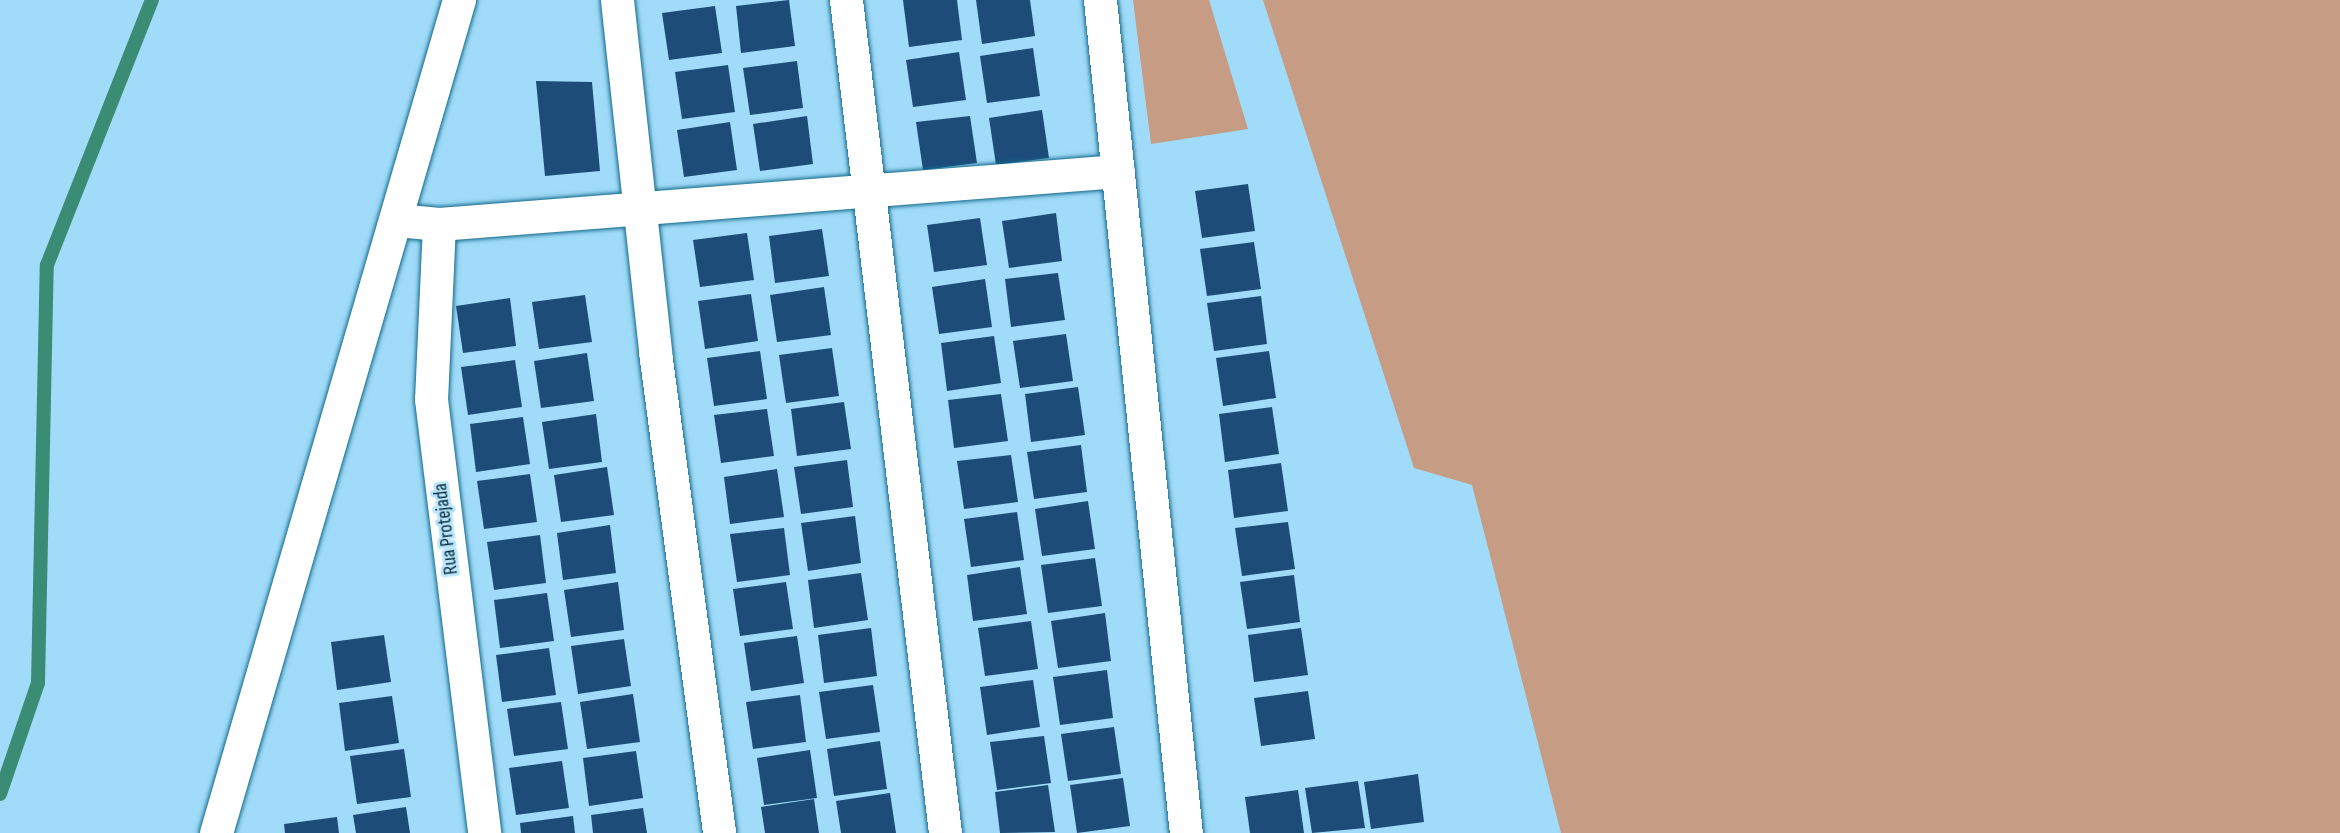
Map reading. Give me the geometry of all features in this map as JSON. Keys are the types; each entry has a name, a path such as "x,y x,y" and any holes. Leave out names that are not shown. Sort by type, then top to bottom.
{"street":[{"path":"216,833 397,220 459,0"},
{"path":"617,0 640,208 719,833"},
{"path":"846,0 945,833"},
{"path":"1100,0 1186,833"},
{"path":"397,220 439,224 1118,171"},
{"name":"Rua Protejada","path":"439,224 430,399 484,833"}],"shaded area":[{"path":"1133,0 1209,0 1248,129 1151,144"},
{"path":"1263,0 2340,0 2340,833 1561,833 1472,485 1414,468"}],"building":[{"path":"789,0 795,46 741,53 736,6"},
{"path":"903,0 957,0 962,40 909,47"},
{"path":"976,0 1030,0 1035,36 982,44"},
{"path":"715,6 722,53 669,60 662,13"},
{"path":"1033,48 1040,96 987,103 980,56"},
{"path":"959,52 966,100 913,107 906,60"},
{"path":"797,61 803,108 750,115 743,68"},
{"path":"728,65 735,112 682,119 675,72"},
{"path":"536,81 592,82 600,171 545,176"},
{"path":"1042,110 1049,158 996,165 989,118"},
{"path":"807,116 813,164 760,171 753,124"},
{"path":"970,116 977,163 923,170 916,122"},
{"path":"730,122 737,170 684,177 677,130"},
{"path":"1248,184 1255,231 1202,238 1195,191"},
{"path":"1056,213 1062,261 1009,268 1002,221"},
{"path":"980,218 987,265 934,272 927,225"},
{"path":"822,229 829,276 775,283 769,236"},
{"path":"747,233 754,280 700,287 693,240"},
{"path":"1254,242 1261,289 1207,296 1200,249"},
{"path":"1058,273 1065,320 1011,327 1005,279"},
{"path":"985,279 992,327 939,334 932,287"},
{"path":"824,287 831,335 777,342 770,295"},
{"path":"751,294 758,341 705,349 698,301"},
{"path":"585,295 592,342 539,349 532,302"},
{"path":"1261,296 1267,344 1214,351 1207,303"},
{"path":"510,298 516,346 463,353 456,306"},
{"path":"1066,334 1073,381 1020,388 1013,341"},
{"path":"994,336 1001,383 947,391 941,343"},
{"path":"832,348 839,396 786,403 779,355"},
{"path":"760,351 767,399 714,406 707,358"},
{"path":"1269,351 1276,398 1223,406 1216,358"},
{"path":"587,353 594,401 541,408 534,361"},
{"path":"515,360 522,407 468,415 461,367"},
{"path":"1078,387 1085,435 1031,442 1025,394"},
{"path":"1001,394 1008,441 954,448 948,400"},
{"path":"844,402 851,449 797,456 791,409"},
{"path":"1272,407 1279,454 1225,462 1219,414"},
{"path":"767,409 774,456 721,463 714,415"},
{"path":"596,414 602,462 549,469 542,422"},
{"path":"523,417 530,464 476,472 470,424"},
{"path":"1081,445 1087,492 1034,499 1027,452"},
{"path":"1011,455 1018,502 964,509 957,461"},
{"path":"847,460 853,507 801,514 794,467"},
{"path":"1281,463 1288,511 1234,518 1228,470"},
{"path":"607,467 614,515 561,522 554,475"},
{"path":"777,469 784,517 730,524 724,477"},
{"path":"530,474 537,522 484,529 477,481"},
{"path":"1088,501 1095,549 1042,556 1035,509"},
{"path":"1017,512 1024,560 971,567 964,519"},
{"path":"855,516 861,563 808,571 801,523"},
{"path":"1288,522 1295,569 1242,576 1235,528"},
{"path":"610,525 616,573 563,580 557,533"},
{"path":"784,528 790,575 737,582 730,534"},
{"path":"540,535 546,583 494,590 487,542"},
{"path":"1095,558 1102,606 1048,613 1041,565"},
{"path":"1020,567 1027,614 973,621 967,575"},
{"path":"861,573 868,620 814,628 808,580"},
{"path":"1294,575 1300,622 1247,629 1240,582"},
{"path":"618,582 624,630 571,637 564,590"},
{"path":"786,582 793,629 740,636 733,589"},
{"path":"547,593 554,641 500,648 494,600"},
{"path":"1105,613 1111,661 1058,668 1051,621"},
{"path":"1031,621 1038,669 985,676 978,628"},
{"path":"871,628 877,676 824,683 818,635"},
{"path":"1301,628 1308,675 1254,682 1248,635"},
{"path":"384,635 391,682 337,690 331,642"},
{"path":"797,636 804,683 751,691 744,643"},
{"path":"624,639 631,686 578,694 571,646"},
{"path":"549,648 556,695 502,702 496,655"},
{"path":"1107,670 1113,718 1060,725 1053,677"},
{"path":"1033,680 1040,727 987,735 980,687"},
{"path":"873,685 880,732 826,739 819,692"},
{"path":"1308,691 1315,739 1261,746 1254,698"},
{"path":"633,694 640,742 587,749 580,702"},
{"path":"800,695 806,742 753,749 746,702"},
{"path":"392,696 399,743 345,751 339,703"},
{"path":"561,702 568,749 514,756 507,709"},
{"path":"1114,727 1121,774 1068,781 1061,734"},
{"path":"1044,736 1051,783 997,790 990,742"},
{"path":"880,741 887,789 834,796 827,749"},
{"path":"404,749 411,797 357,804 350,756"},
{"path":"810,750 817,798 764,805 757,758"},
{"path":"636,751 643,798 589,806 583,758"},
{"path":"562,761 569,808 516,815 509,768"},
{"path":"1418,774 1424,822 1371,829 1364,782"},
{"path":"1123,778 1130,826 1077,833 1070,785"},
{"path":"1358,781 1365,828 1312,833 1305,788"},
{"path":"1048,785 1055,832 1000,833 995,792"},
{"path":"1298,790 1304,833 1250,833 1245,797"},
{"path":"890,793 896,833 841,833 836,801"},
{"path":"814,799 819,833 765,833 761,807"},
{"path":"406,807 410,833 356,833 353,815"},
{"path":"643,808 647,833 593,833 591,815"},
{"path":"573,816 575,833 521,833 520,823"},
{"path":"337,817 339,833 285,833 284,824"}],"waterway":[{"path":"0,794 38,683 47,265 152,0"}]}
